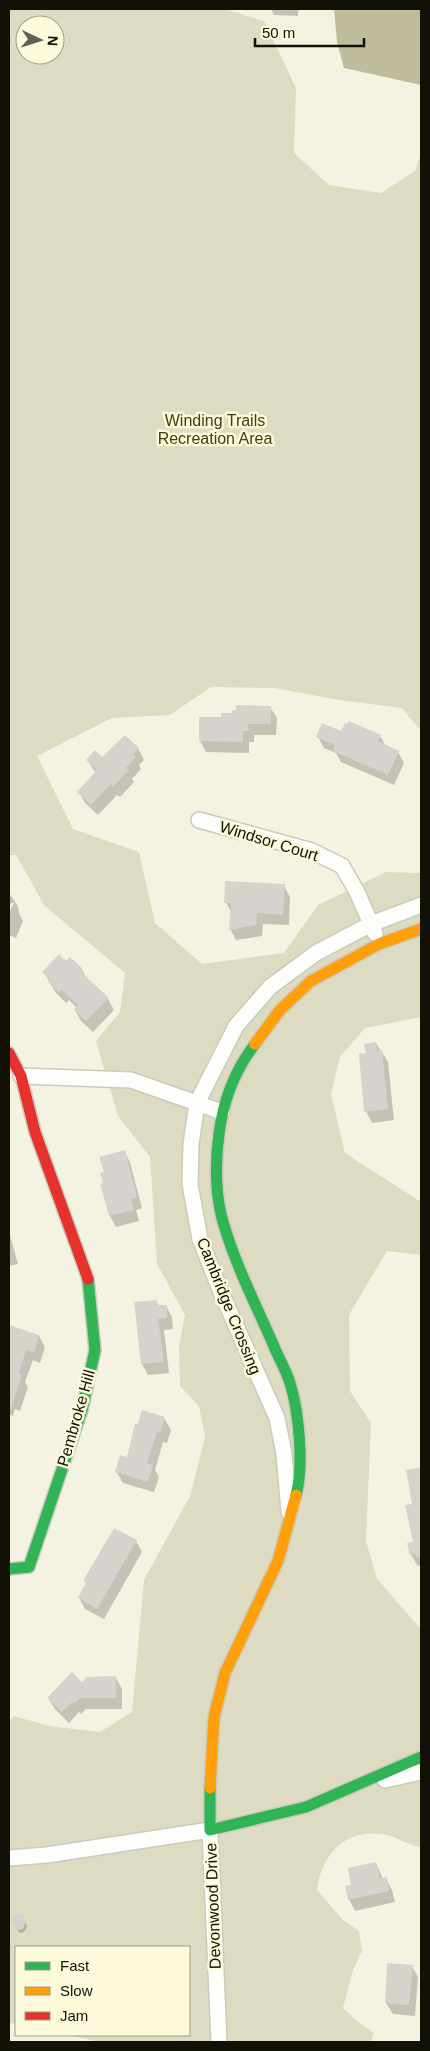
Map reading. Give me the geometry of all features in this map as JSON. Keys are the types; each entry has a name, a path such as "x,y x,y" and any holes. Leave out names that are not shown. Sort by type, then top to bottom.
{"street":[{"name":"Windsor Court","path":"199,820 312,851 342,866 357,892 379,944"},
{"name":"Cambridge Crossing","path":"290,1517 285,1490 284,1454 277,1418 220,1292 200,1239 190,1184 190,1144 197,1103 236,1026 270,987 316,953 371,924 421,905"},
{"name":"Cambridge Crossing","path":"210,1830 210,1769 216,1708 225,1673 278,1561 299,1484 301,1451 290,1383 236,1260 223,1223 218,1185 217,1149 222,1112 242,1061 280,1010 311,981 379,944 421,929"},
{"name":"Pembroke Hill","path":"9,1053 20,1076 36,1132 88,1280 95,1350 82,1410 29,1567 9,1569"},
{"path":"20,1076 131,1080 222,1112"},
{"path":"210,1830 306,1807 421,1757"},
{"path":"358,1784 421,1772"},
{"name":"Devonwood Drive","path":"9,1858 47,1855 210,1830 220,2040"}],"green space":[{"name":"Winding Trails Recreation Area","path":"9,9 225,9 264,21 296,88 294,153 329,185 381,193 415,171 421,154 421,731 402,708 339,700 275,688 211,687 170,715 112,718 37,756 73,829 139,852 155,923 202,964 284,953 318,905 386,872 421,873 421,1017 365,1028 340,1057 331,1094 345,1153 421,1202 421,1255 387,1251 349,1315 350,1391 371,1423 366,1541 377,1579 421,1629 421,1847 381,1834 356,1836 337,1847 329,1856 323,1866 317,1890 342,1919 359,1931 362,1951 353,1970 343,2008 374,2033 371,2042 99,2042 73,2036 190,2036 190,1946 15,1946 15,2024 9,2023 9,1721 14,1716 49,1726 100,1732 132,1712 144,1580 190,1496 205,1437 199,1406 180,1386 179,1346 185,1315 157,1264 150,1157 118,1116 96,1041 120,1012 125,973 44,905 16,855 9,855"}],"shaded area":[{"path":"334,9 421,9 421,85 344,68 337,42"}],"building":[{"path":"236,705 271,706 271,724 248,724 248,731 243,731 243,742 199,741 199,717 221,717 221,713 232,713 232,710 236,710"},
{"path":"349,721 381,735 378,741 399,751 388,775 333,751 335,745 316,737 322,723 341,731 345,723 347,724"},
{"path":"125,735 139,748 133,754 136,757 126,768 129,770 113,787 111,784 91,805 77,792 97,770 86,760 95,750 102,757"},
{"path":"225,881 285,884 283,915 257,913 256,925 229,930 231,903 224,903"},
{"path":"59,954 66,961 70,957 83,969 81,972 109,998 86,1021 74,1010 78,1005 62,990 59,992 48,982 50,979 42,972"},
{"path":"376,1042 377,1051 382,1050 388,1109 364,1112 359,1054 366,1053 364,1044"},
{"path":"125,1150 137,1197 131,1199 134,1210 109,1216 100,1184 103,1183 100,1173 104,1172 99,1157"},
{"path":"157,1300 157,1305 167,1305 167,1318 158,1319 164,1362 141,1364 134,1302"},
{"path":"9,1325 39,1335 34,1352 26,1350 19,1373 22,1375 11,1409 9,1409"},
{"path":"142,1410 165,1417 160,1433 157,1432 147,1463 153,1465 148,1482 115,1472 120,1455 127,1457 135,1424 138,1424"},
{"path":"421,1467 421,1557 416,1558 415,1554 410,1555 407,1543 413,1542 405,1505 412,1504 406,1470"},
{"path":"114,1528 137,1540 97,1609 78,1598 86,1582 83,1581"},
{"path":"72,1672 82,1682 87,1677 116,1676 116,1698 80,1698 74,1704 72,1702 62,1712 47,1698"},
{"path":"376,1862 380,1879 387,1877 389,1891 348,1900 345,1886 351,1885 348,1868"},
{"path":"17,1914 23,1914 26,1921 23,1929 17,1930 11,1924 11,1918"},
{"path":"387,1963 413,1965 409,2005 385,2003"}],"traffic: fast":[{"path":"255,1044 236,1075 227,1098 219,1134 217,1192 221,1214 234,1255 290,1383 296,1409 300,1454 296,1495"},
{"path":"9,1569 29,1567 82,1410 95,1350 88,1279"},
{"path":"210,1788 210,1830 306,1807 421,1757"}],"traffic: slow":[{"path":"255,1044 280,1010 311,981 379,944 421,929"},
{"path":"210,1788 214,1717 225,1673 278,1561 296,1495"}],"traffic: jam":[{"path":"9,1053 21,1076 35,1132 88,1279"}]}
